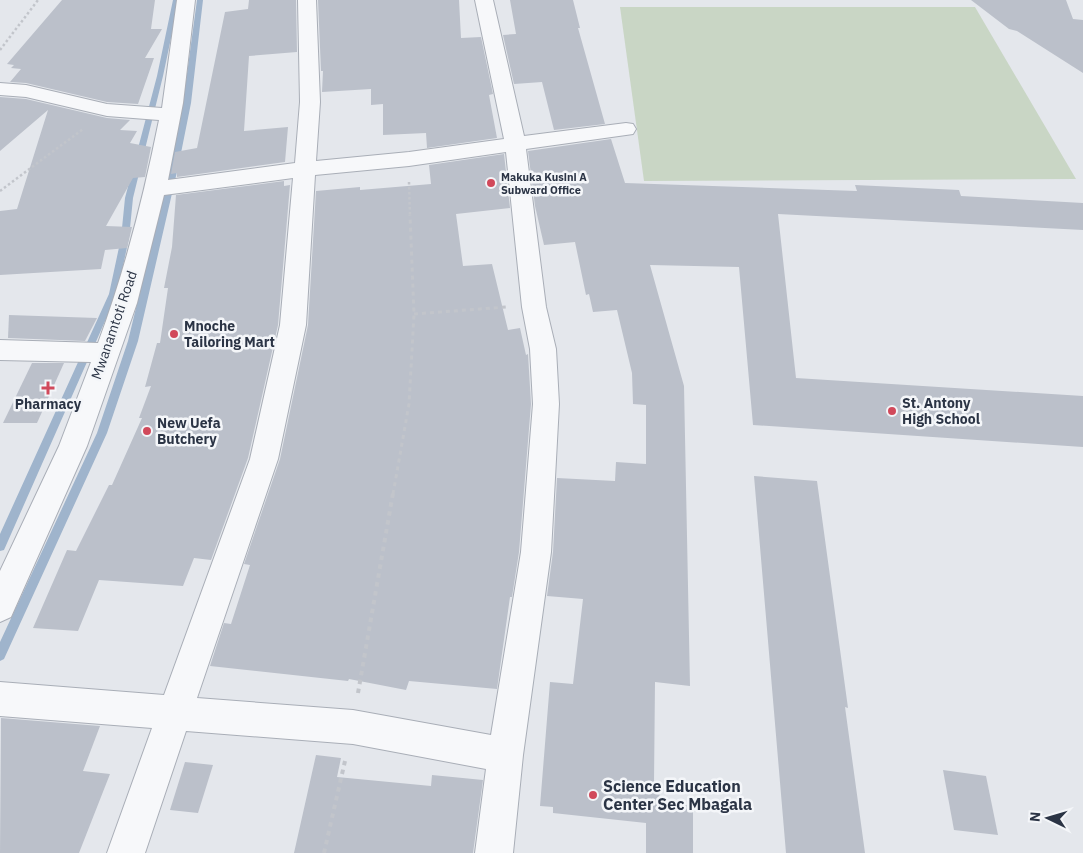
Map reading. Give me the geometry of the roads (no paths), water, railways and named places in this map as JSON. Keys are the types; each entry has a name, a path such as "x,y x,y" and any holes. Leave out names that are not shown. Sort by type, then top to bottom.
{"street":[{"name":"Mwanamtoti Road","path":"4,591 73,446 125,302 154,189 170,115 186,0"},
{"path":"126,853 177,712 264,459 292,325 310,102 307,0"},
{"path":"484,0 515,143 534,307 543,349 546,404 536,552 505,755 494,853"},
{"path":"0,89 26,91 107,110 170,115"},
{"path":"154,189 304,169 409,159 626,129"},
{"path":"0,350 88,351 105,354"},
{"path":"0,699 353,727 505,755"}],"waterway":[{"path":"0,546 113,294 125,238 129,198 160,76 176,0"},
{"path":"0,655 102,433 133,341 175,163 187,103 200,0"}],"place":[{"name":"Makuka Kusini A Subward Office","path":"491,183"},
{"name":"Mnoche Tailoring Mart","path":"174,334"},
{"name":"Pharmacy","path":"48,388"},
{"name":"St. Antony High School","path":"892,411"},
{"name":"New Uefa Butchery","path":"147,431"},
{"name":"Science Education Center Sec Mbagala","path":"593,795"}]}
